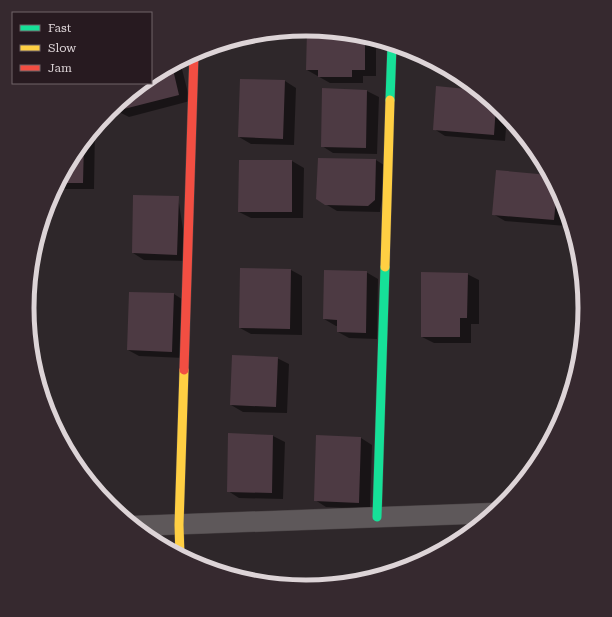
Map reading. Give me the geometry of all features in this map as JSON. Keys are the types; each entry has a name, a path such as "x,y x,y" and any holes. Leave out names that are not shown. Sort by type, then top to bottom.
{"street":[{"path":"377,518 392,51"},
{"path":"180,549 178,524 194,61"},
{"path":"142,526 485,513"}],"building":[{"path":"307,36 342,39 365,43 365,70 352,70 352,77 318,77 318,70 306,70"},
{"path":"173,71 179,95 121,110 155,82"},
{"path":"240,79 285,80 283,139 238,137"},
{"path":"436,86 467,89 495,114 494,135 433,130"},
{"path":"322,88 367,90 366,148 321,147"},
{"path":"84,152 83,183 64,183"},
{"path":"318,158 376,159 375,200 368,206 325,205 316,199"},
{"path":"239,160 292,160 292,212 238,212"},
{"path":"496,170 543,174 556,201 554,220 492,215"},
{"path":"133,195 179,196 177,255 132,253"},
{"path":"240,268 291,269 290,329 239,328"},
{"path":"324,270 367,271 366,333 337,332 337,320 323,319"},
{"path":"421,272 468,273 467,318 460,318 460,337 421,337"},
{"path":"129,292 174,293 172,352 127,350"},
{"path":"232,355 278,357 276,407 230,405"},
{"path":"228,433 273,435 272,493 227,492"},
{"path":"316,435 361,437 359,503 314,501"}],"traffic: fast":[{"path":"390,100 392,51"},
{"path":"377,517 385,267"}],"traffic: slow":[{"path":"385,267 390,100"},
{"path":"180,549 179,525 184,370"}],"traffic: jam":[{"path":"184,370 194,61"}]}
